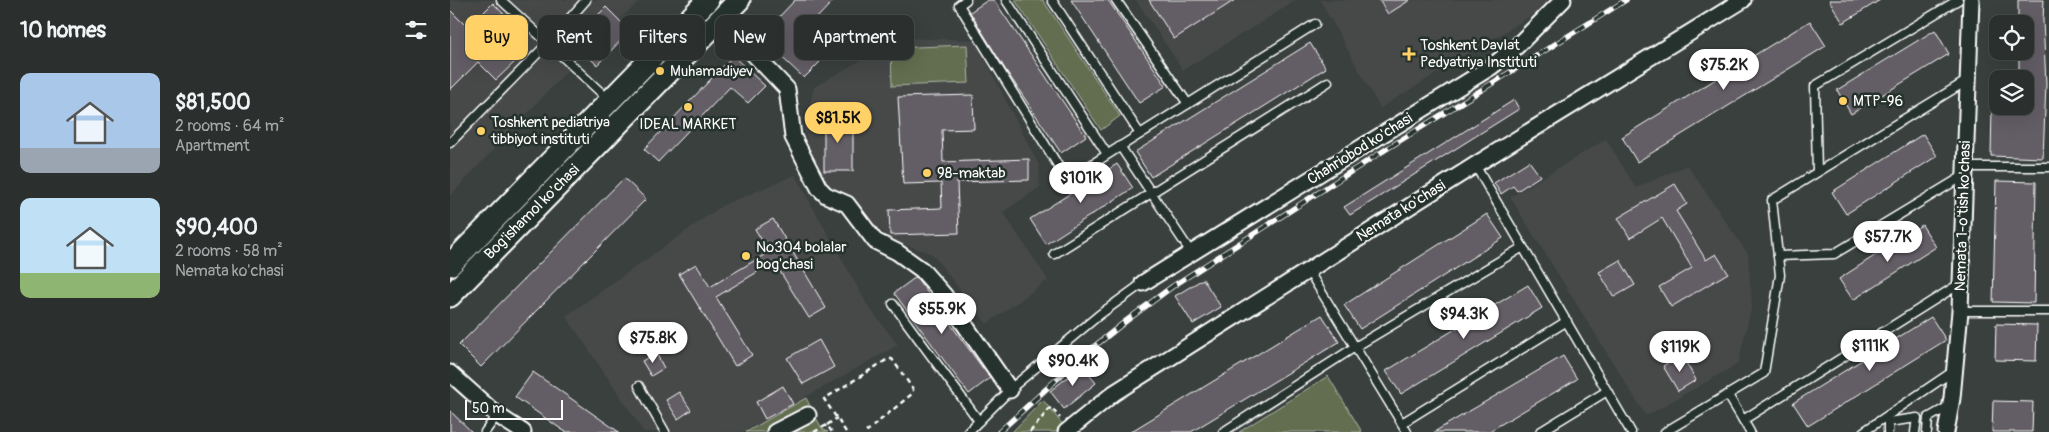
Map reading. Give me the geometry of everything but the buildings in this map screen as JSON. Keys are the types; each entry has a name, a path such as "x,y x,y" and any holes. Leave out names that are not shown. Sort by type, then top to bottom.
{"main road":[{"name":"Bog'ishamol ko'chasi","path":"450,265 708,0"},
{"name":"Bog'ishamol ko'chasi","path":"726,15 739,0"},
{"name":"Bog'ishamol ko'chasi","path":"450,296 715,26"},
{"path":"535,178 551,193"},
{"path":"483,231 499,246"}],"street":[{"name":"Chahriobod ko'chasi","path":"1143,283 1492,67 1516,47 1563,0"},
{"name":"Nemata ko'chasi","path":"1068,431 1114,393 1475,164 1743,0"},
{"name":"Nemata 1-o'tish ko'chasi","path":"1946,432 1951,405 1960,311 1971,0"},
{"path":"759,60 787,89 793,136 819,188 826,195 847,204 875,241 897,252 922,270 944,296 1010,390"},
{"path":"450,373 497,415 523,432"},
{"path":"775,432 808,416"}],"lane":[{"path":"501,0 538,34"},
{"path":"573,15 586,0"},
{"path":"966,0 958,4 1067,180 1314,24"},
{"path":"1006,0 1107,154"},
{"path":"1052,0 1140,134"},
{"path":"1116,0 1188,104"},
{"path":"1817,172 1815,86 1958,0"},
{"path":"450,143 538,53"},
{"path":"566,60 610,101"},
{"path":"1665,432 1764,373 1780,275 1772,200 1968,80"},
{"path":"1054,254 1328,82"},
{"path":"1120,146 1192,254"},
{"path":"1475,164 1631,432"},
{"path":"1778,256 1834,254 1965,171 2049,167"},
{"path":"1224,432 1355,346 1523,246"},
{"path":"1308,270 1407,432"},
{"path":"968,432 1010,390 1099,315 1143,283"},
{"path":"1742,420 1961,283"},
{"path":"893,304 979,421"},
{"path":"1960,311 2049,311"},
{"path":"1402,423 1567,321"},
{"path":"1863,432 1954,370"},
{"path":"639,386 665,432"},
{"path":"1540,432 1607,391"},
{"path":"1728,395 1750,432"},
{"path":"1927,432 1928,418 1951,405"},
{"path":"484,432 497,415"},
{"path":"1888,432 1888,422 1916,418 1915,432"}],"path":[{"path":"846,432 824,400 888,359 892,359 913,389 913,393 866,432"},
{"path":"1030,432 1051,407 1068,431"},
{"path":"814,432 837,418"},
{"path":"827,425 832,432"}],"shaded area":[{"name":"Toshkent pediatriya tibbiyot instituti","path":"450,0 640,0 625,15 620,15 620,41 610,52 610,15 538,15 538,60 577,60 450,196"},
{"path":"1136,0 1297,0 1183,70"},
{"name":"Toshkent Davlat Pedyatriya Instituti","path":"1320,0 1557,0 1380,108"},
{"name":"98-maktab","path":"914,38 975,40 1039,165 1040,187 1003,212 1048,280 987,324 932,254 890,239 858,208 817,181 804,128 814,87 861,60 914,60"},
{"name":"Toshkent pediatriya tibbiyot instituti","path":"592,60 602,60 597,65"},
{"path":"1606,139 1636,188 1687,165 1748,254 1752,305 1738,364 1646,416 1510,197"},
{"name":"№304 bolalar bog'chasi","path":"795,175 868,306 898,345 743,432 644,432 566,316 723,205"}],"green space":[{"path":"1015,0 1043,0 1120,116 1101,130"},
{"path":"967,45 969,83 892,86 891,60 914,60 914,47"},
{"path":"1328,376 1362,432 1239,432"},
{"path":"806,398 822,429 828,432 746,432"},
{"path":"1043,400 1063,425 1056,432 1012,432"}],"railway":[{"path":"999,432 1080,358 1173,286 1380,153 1626,0"}],"place":[{"name":"Toshkent Davlat Pedyatriya Instituti","path":"1409,54"},
{"name":"Muhamadiyev","path":"660,71"},
{"name":"MTP-96","path":"1843,101"},
{"name":"IDEAL MARKET","path":"688,107"},
{"name":"Toshkent pediatriya tibbiyot instituti","path":"481,131"},
{"name":"98-maktab","path":"927,173"},
{"name":"№304 bolalar bog'chasi","path":"746,256"}]}
